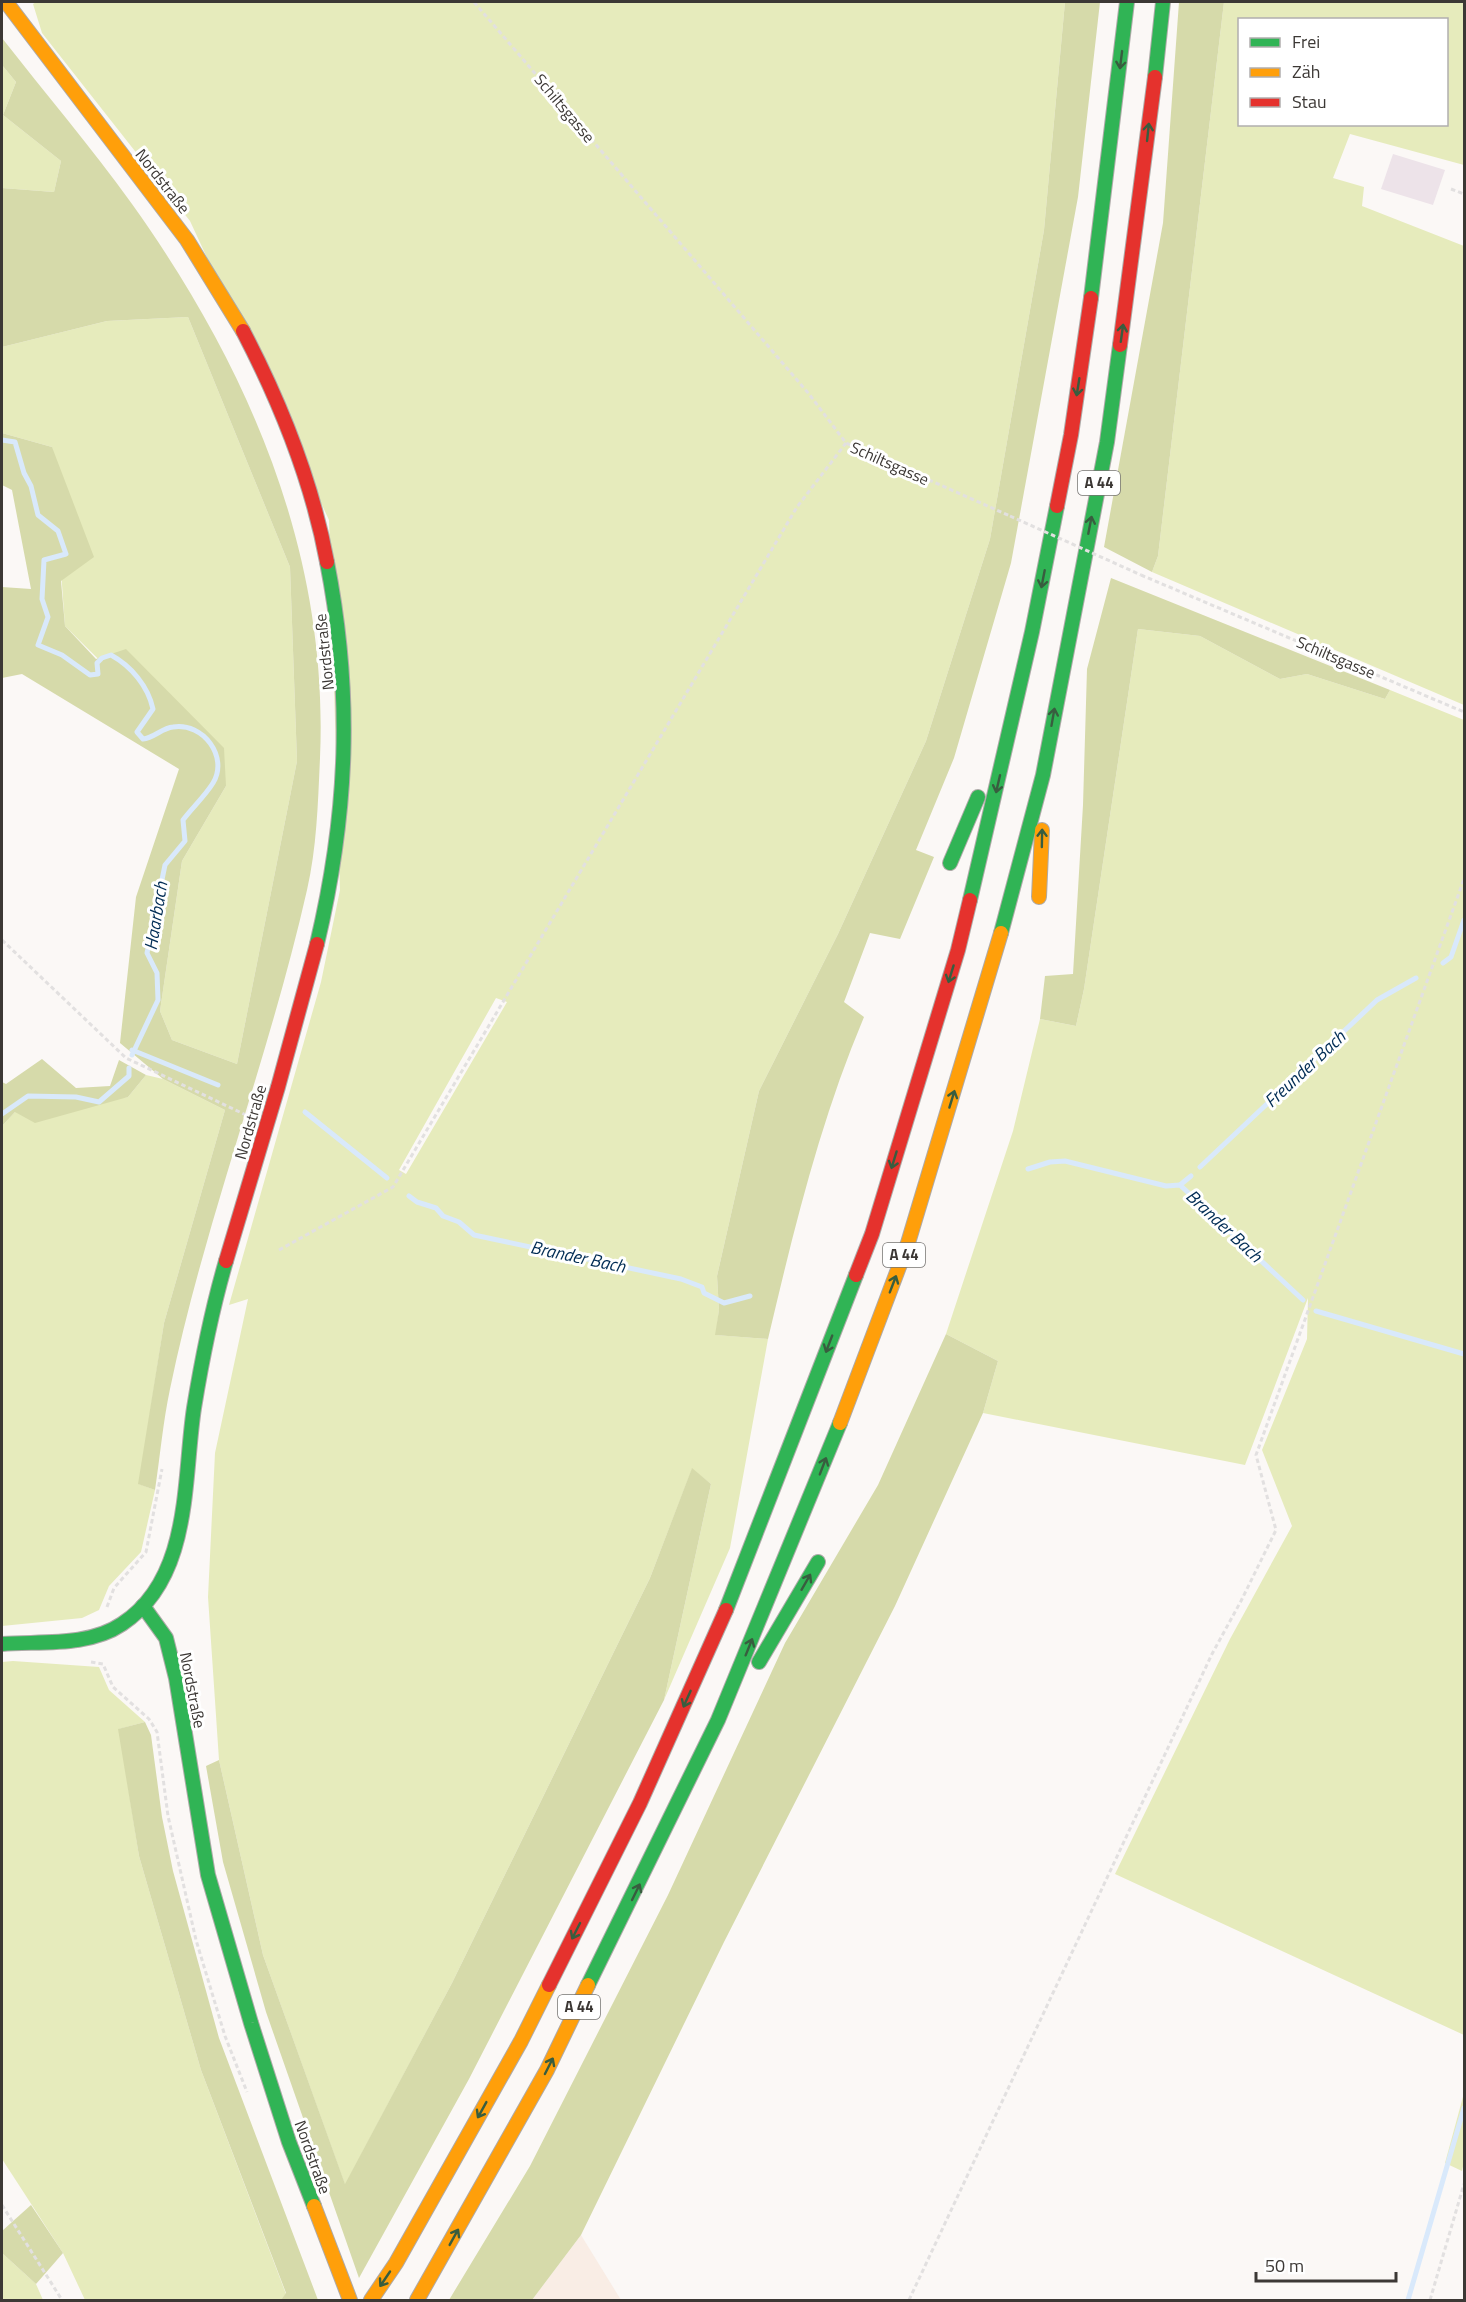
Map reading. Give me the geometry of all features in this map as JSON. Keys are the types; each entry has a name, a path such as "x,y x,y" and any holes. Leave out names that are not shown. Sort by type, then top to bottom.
{"main road":[{"name":"Nordstraße","path":"6,2 179,230 218,287 259,361 299,456 319,523 337,612 345,705 342,802 326,900 305,990 214,1310 195,1397 179,1532 170,1563 156,1589 143,1606 166,1638 174,1668 208,1875 251,2023 289,2142 350,2301"},
{"name":"A 44","path":"371,2301 396,2263 521,2041 640,1803 720,1626 872,1234 958,950 1016,707 1071,435 1100,246 1127,2"},
{"name":"A 44","path":"417,2301 548,2070 718,1720 816,1485 909,1243 992,969 1043,775 1107,442 1142,190 1163,2"},
{"path":"950,863 1016,707"},
{"path":"1039,897 1043,775"},
{"path":"720,1626 728,1567 742,1528"},
{"path":"718,1720 775,1638 818,1562"},
{"path":"2,1644 76,1642 104,1634 128,1621 143,1606"}],"path":[{"name":"Schiltsgasse","path":"474,2 809,394 846,443 1141,575 1464,712"},
{"path":"1451,189 1464,194"},
{"path":"279,1250 393,1187 797,507 846,443"},
{"path":"909,2301 1212,1654 1276,1530 1268,1492 1256,1455 1464,879"},
{"path":"2,940 126,1058 233,1111"},
{"path":"105,1610 114,1588 146,1552 164,1458"},
{"path":"84,1661 103,1664 108,1670 113,1687 149,1719 157,1732 160,1748"},
{"path":"1430,2301 1464,2184"},
{"path":"2,2205 62,2301"}],"shaded area":[{"path":"581,2235 621,2300 532,2300"}],"green space":[{"path":"36,2 1065,2 1044,230 990,539 926,741 838,934 759,1091 717,1276 719,1310 716,1335 768,1339 730,1548 664,1700 711,1484 692,1469 650,1578 452,1983 345,2185 263,1955 219,1760 208,1597 215,1453 248,1299 229,1305 321,982 340,890 329,520 190,221 42,33 33,4","holes":["496,998 507,1002 406,1174 399,1170"]},
{"path":"1065,2 1100,2 1078,197 1011,563 954,758 916,850 934,857 900,939 870,933 844,1002 864,1017 821,1136 798,1216 768,1339 715,1335 719,1310 717,1276 759,1091 838,934 926,741 990,539 1044,230"},
{"path":"1179,2 1224,2 1158,556 1152,572 1104,547 1163,223"},
{"path":"1224,2 1464,2 1464,165 1350,134 1333,178 1364,187 1362,206 1464,246 1464,705 1152,572 1158,556"},
{"path":"2,38 132,204 174,266 212,331 245,397 273,466 295,536 311,608 319,682 319,791 315,841 307,890 292,953 184,1326 163,1427 155,1490 138,1484 164,1323 225,1110 163,1079 120,1043 136,897 179,769 22,674 2,678 2,587 31,589 12,490 2,485 2,433 52,447 94,557 61,581 65,626 96,659 126,649 224,748 226,786 182,861 160,1011 172,1040 237,1064 297,761 290,567 188,317 107,321 2,347 2,188 54,192 61,161 3,115 16,82 2,65"},
{"path":"2,65 16,82 3,115 61,161 54,192 2,188"},
{"path":"188,317 290,567 297,761 237,1064 172,1040 160,1011 182,861 226,786 65,626 52,447 2,433 2,347 107,321"},
{"path":"1111,578 1390,690 1385,699 1307,674 1280,679 1200,636 1138,629 1084,989 1076,1026 1040,1019 1045,976 1073,974 1083,805 1087,669"},
{"path":"1138,629 1200,636 1280,679 1307,674 1385,699 1390,690 1464,720 1464,2035 1115,1874 1230,1639 1292,1526 1262,1450 1307,1339 1308,1298 1245,1465 983,1413 998,1361 946,1334 1013,1131 1040,1019 1076,1026 1084,989"},
{"path":"42,1059 76,1088 110,1086 119,1060 146,1075 128,1097 35,1123 15,1112 2,1126 2,1082 6,1084"},
{"path":"146,1075 163,1079 225,1110 164,1323 139,1484 155,1490 141,1552 109,1586 99,1610 82,1618 2,1626 2,1126 15,1112 128,1097"},
{"path":"946,1334 998,1361 983,1413 895,1606 724,1942 581,2235 532,2300 449,2300 530,2166 668,1895 785,1643 878,1485"},
{"path":"692,1468 711,1484 664,1700 469,2079 359,2278 266,2012 223,1862 206,1766 219,1760 263,1955 345,2184 452,1983 650,1578"},
{"path":"2,1662 99,1667 109,1690 145,1722 119,1729 139,1856 201,2070 286,2294 281,2300 85,2300 63,2253 2,2159"},
{"path":"145,1722 151,1735 162,1817 173,1871 219,2038 318,2300 281,2300 286,2293 201,2070 139,1856 118,1729"},
{"path":"1464,2093 1464,2162 1462,2171 1445,2163"},
{"path":"31,2205 63,2253 36,2284 2,2253 2,2231"},
{"path":"2,2253 36,2284 43,2300 2,2300"}],"building":[{"path":"1393,154 1445,170 1433,205 1381,189"}],"waterway":[{"name":"Haarbach","path":"2,440 15,442 24,473 31,486 38,515 58,531 66,554 44,560 42,599 48,617 38,645 62,655 90,675 98,674 97,663 102,658 111,655 132,671 143,685 151,701 153,709 137,732 143,739 173,727 194,730 210,743 218,763 213,783 183,820 185,841 165,865 147,953 157,973 158,1000 132,1055"},
{"name":"Freunder Bach","path":"1443,963 1451,957 1464,920"},
{"name":"Freunder Bach","path":"1200,1167 1377,1000 1416,978"},
{"name":"Brander Bach","path":"132,1050 218,1085"},
{"name":"Haarbach","path":"2,1114 28,1096 76,1097 99,1102 129,1076 129,1068"},
{"name":"Brander Bach","path":"305,1112 387,1178"},
{"name":"Brander Bach","path":"1028,1169 1050,1162 1065,1161 1166,1186 1180,1185 1303,1300"},
{"name":"Freunder Bach","path":"1180,1185 1191,1176"},
{"name":"Brander Bach","path":"409,1196 417,1202 436,1208 443,1216 459,1222 474,1235 681,1279 702,1287 704,1293 724,1303 750,1296"},
{"name":"Brander Bach","path":"1316,1311 1464,1354"},
{"name":"Brander Bach","path":"1408,2300 1464,2108"}],"traffic: fast":[{"path":"1091,298 1127,2"},
{"path":"1155,77 1163,2"},
{"path":"1001,933 1043,775 1107,442 1120,345"},
{"path":"970,900 1032,632 1057,506"},
{"path":"317,944 335,848 341,801 343,754 341,659 327,562"},
{"path":"950,863 978,797"},
{"path":"2,1644 64,1642 109,1631 122,1624 145,1604 161,1581 173,1554 180,1526 197,1390 226,1261"},
{"path":"726,1610 856,1275"},
{"path":"588,1985 718,1720 840,1423"},
{"path":"759,1662 818,1562"},
{"path":"143,1606 166,1638 176,1678 208,1875 251,2023 289,2142 314,2206"}],"traffic: slow":[{"path":"6,2 187,240 243,331"},
{"path":"1039,897 1042,830"},
{"path":"840,1423 908,1243 1001,933"},
{"path":"371,2300 396,2263 521,2041 549,1985"},
{"path":"417,2300 547,2070 588,1985"},
{"path":"314,2206 350,2300"}],"traffic: jam":[{"path":"1120,345 1155,77"},
{"path":"1057,506 1071,435 1091,298"},
{"path":"243,331 270,386 294,444 313,502 327,562"},
{"path":"856,1275 872,1234 958,950 970,900"},
{"path":"226,1261 278,1087 317,944"},
{"path":"549,1985 640,1803 726,1610"}]}
